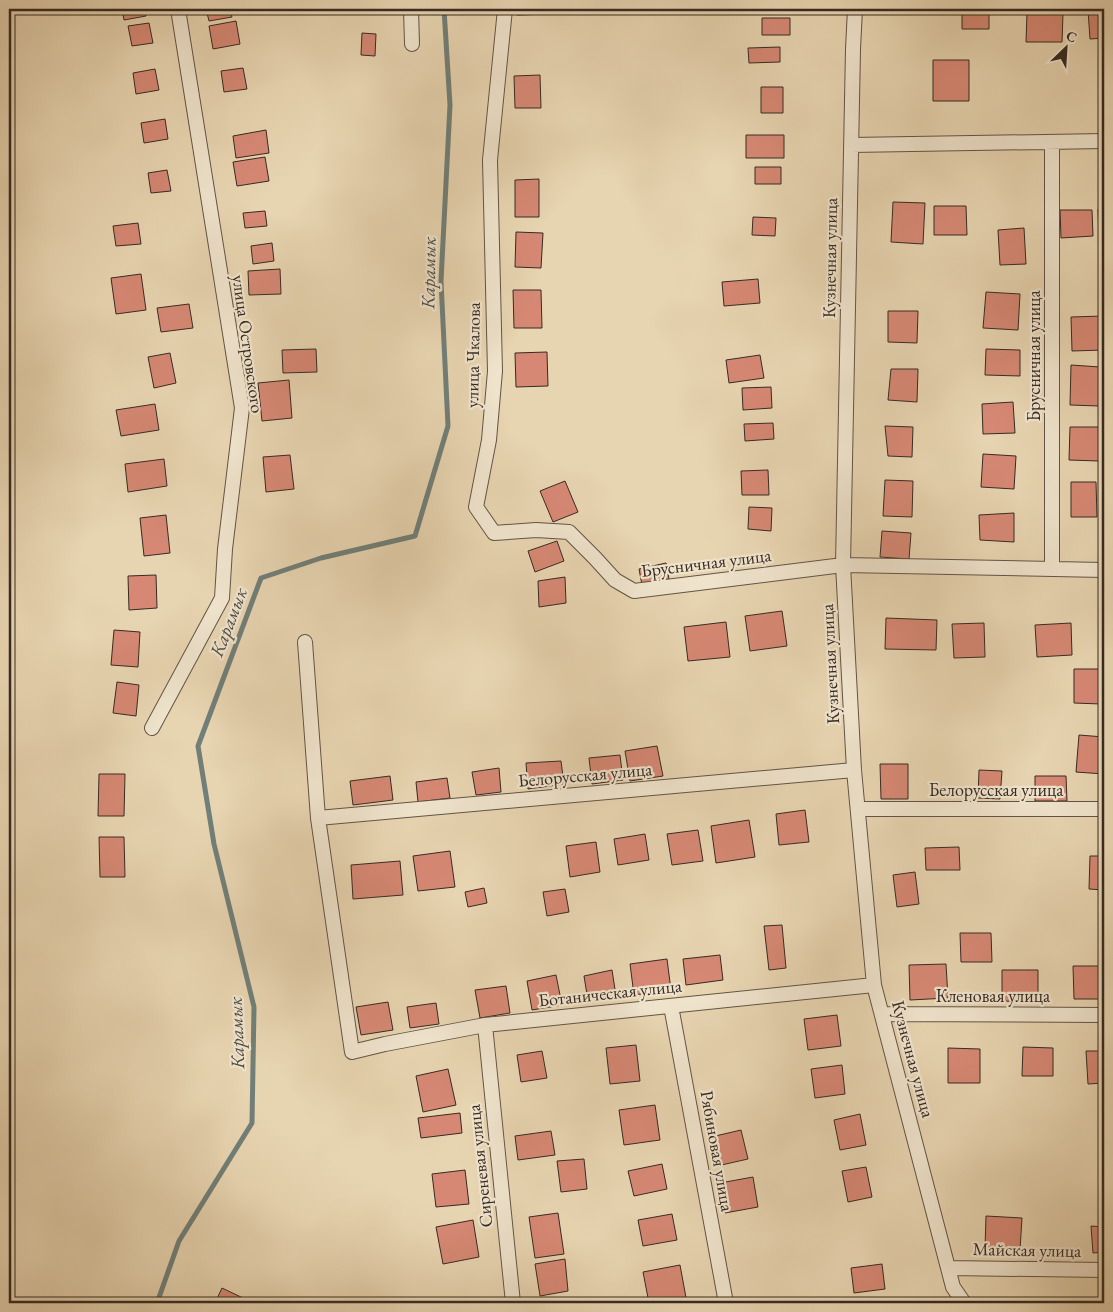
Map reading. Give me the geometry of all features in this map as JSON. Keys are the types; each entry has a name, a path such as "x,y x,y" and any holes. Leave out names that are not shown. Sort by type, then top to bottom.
{"street":[{"name":"улица Островского","path":"152,728 222,598 225,549 242,408 178,9"},
{"path":"411,9 412,44"},
{"name":"улица Чкалова","path":"505,9 490,160 495,370 489,440 476,507 494,533 536,530 568,532 615,580 634,590"},
{"name":"Кузнечная улица","path":"855,9 843,565 854,770 874,985 953,1287 964,1303"},
{"path":"851,145 1104,141"},
{"name":"Брусничная улица","path":"1052,142 1052,569"},
{"name":"Брусничная улица","path":"634,590 843,565 1104,570"},
{"path":"305,642 318,818"},
{"name":"Белорусская улица","path":"318,818 854,770"},
{"name":"Белорусская улица","path":"858,809 1104,809"},
{"name":"Ботаническая улица","path":"318,818 352,1052 485,1025 874,985"},
{"name":"Рябиновая улица","path":"671,1006 726,1303"},
{"name":"Кленовая улица","path":"882,1014 1104,1015"},
{"name":"Сиреневая улица","path":"485,1025 513,1303"},
{"name":"Майская улица","path":"948,1268 1104,1270"}],"building":[{"path":"122,9 145,9 146,16 124,20"},
{"path":"206,9 230,9 232,17 209,21"},
{"path":"517,9 549,9 550,14 517,15"},
{"path":"962,9 989,9 989,29 962,29"},
{"path":"1104,9 1104,38 1090,39 1088,10"},
{"path":"1027,13 1063,14 1062,42 1026,42"},
{"path":"762,18 790,18 790,35 762,35"},
{"path":"236,21 240,44 213,49 209,26"},
{"path":"149,23 153,43 132,46 128,26"},
{"path":"362,33 376,34 375,56 361,55"},
{"path":"780,47 780,62 749,63 748,48"},
{"path":"933,60 969,60 969,101 933,101"},
{"path":"243,68 247,89 224,92 221,71"},
{"path":"155,69 159,90 136,94 133,73"},
{"path":"540,75 541,108 515,108 514,76"},
{"path":"761,87 783,87 783,113 761,113"},
{"path":"165,119 168,139 144,143 141,123"},
{"path":"266,130 269,153 236,158 233,136"},
{"path":"746,135 784,135 784,158 746,158"},
{"path":"265,157 269,181 237,186 233,162"},
{"path":"755,167 781,167 781,184 755,184"},
{"path":"167,170 171,191 151,193 148,173"},
{"path":"539,179 539,217 515,217 515,180"},
{"path":"893,202 925,203 923,244 891,242"},
{"path":"934,206 966,206 967,235 934,235"},
{"path":"1098,209 1104,209 1104,238 1099,238"},
{"path":"1060,210 1092,210 1093,236 1061,238"},
{"path":"265,211 267,226 245,228 243,213"},
{"path":"753,217 776,218 775,236 752,235"},
{"path":"138,223 141,244 116,246 113,226"},
{"path":"1024,228 1026,264 1000,265 998,230"},
{"path":"516,232 543,233 541,268 515,267"},
{"path":"272,243 274,261 253,264 251,246"},
{"path":"280,269 281,294 249,295 248,271"},
{"path":"141,274 146,310 116,314 111,278"},
{"path":"758,279 760,303 724,306 722,282"},
{"path":"513,290 541,290 542,328 514,328"},
{"path":"986,292 1020,294 1018,330 983,328"},
{"path":"189,304 193,328 161,332 157,308"},
{"path":"888,311 918,311 917,343 888,342"},
{"path":"1103,316 1103,350 1072,351 1071,317"},
{"path":"316,349 317,372 283,373 282,350"},
{"path":"986,349 1020,350 1020,376 985,375"},
{"path":"547,352 548,386 516,387 515,353"},
{"path":"170,353 176,383 154,388 148,357"},
{"path":"760,355 764,378 729,383 726,360"},
{"path":"1071,365 1100,367 1099,406 1070,405"},
{"path":"891,369 918,369 917,402 888,400"},
{"path":"289,380 292,418 262,421 258,383"},
{"path":"771,387 772,408 743,410 742,388"},
{"path":"1013,402 1015,433 983,434 982,404"},
{"path":"155,404 159,430 121,436 116,410"},
{"path":"773,423 774,439 745,441 744,424"},
{"path":"885,426 913,427 912,457 888,456"},
{"path":"1070,427 1100,427 1099,461 1069,460"},
{"path":"983,454 1016,456 1014,489 981,487"},
{"path":"290,455 294,489 266,492 263,457"},
{"path":"164,459 167,486 128,492 125,464"},
{"path":"768,470 769,495 742,495 741,471"},
{"path":"885,480 913,481 912,517 883,516"},
{"path":"565,481 578,512 553,522 540,491"},
{"path":"1071,482 1096,482 1097,517 1071,517"},
{"path":"749,507 772,508 771,531 748,529"},
{"path":"1014,513 1014,542 980,540 979,515"},
{"path":"166,515 170,553 144,556 140,518"},
{"path":"882,531 911,533 909,559 880,557"},
{"path":"557,541 564,561 535,572 528,551"},
{"path":"666,563 669,579 642,585 639,569"},
{"path":"156,575 157,608 129,610 128,576"},
{"path":"565,577 566,603 539,607 538,581"},
{"path":"782,611 787,646 750,651 745,616"},
{"path":"886,618 937,620 936,650 885,649"},
{"path":"726,622 730,657 688,661 684,627"},
{"path":"984,623 985,657 954,658 952,624"},
{"path":"1071,623 1072,655 1037,657 1035,625"},
{"path":"114,630 140,632 138,667 111,665"},
{"path":"1074,669 1101,669 1101,704 1074,703"},
{"path":"117,682 139,685 136,716 113,713"},
{"path":"1079,735 1104,737 1104,774 1076,772"},
{"path":"657,746 663,776 630,781 625,751"},
{"path":"620,755 623,780 592,784 589,758"},
{"path":"561,761 564,784 528,789 526,763"},
{"path":"880,764 908,764 908,799 881,799"},
{"path":"499,768 501,792 476,795 472,772"},
{"path":"979,770 1002,771 1000,799 978,798"},
{"path":"99,774 125,774 124,816 98,816"},
{"path":"390,776 393,800 353,805 350,781"},
{"path":"1035,776 1066,776 1067,801 1035,801"},
{"path":"447,778 450,798 418,802 416,782"},
{"path":"805,810 809,842 779,845 776,814"},
{"path":"749,820 755,857 716,863 711,826"},
{"path":"698,830 703,861 672,865 667,834"},
{"path":"645,834 649,860 618,865 614,839"},
{"path":"99,837 124,837 125,877 100,877"},
{"path":"596,842 600,872 570,877 566,846"},
{"path":"959,847 960,870 926,870 925,848"},
{"path":"450,851 455,887 418,891 413,856"},
{"path":"1090,856 1104,856 1104,890 1089,889"},
{"path":"400,861 403,895 353,899 351,865"},
{"path":"915,872 919,904 897,907 893,875"},
{"path":"484,888 487,903 468,907 465,892"},
{"path":"565,889 569,912 547,916 543,892"},
{"path":"782,925 786,968 769,970 764,926"},
{"path":"960,933 991,933 992,962 961,962"},
{"path":"720,955 723,980 686,985 683,959"},
{"path":"667,959 671,990 634,995 630,964"},
{"path":"946,964 948,998 910,1000 909,965"},
{"path":"1073,966 1101,966 1101,999 1074,999"},
{"path":"612,970 616,996 588,1001 584,976"},
{"path":"1002,970 1038,970 1038,1002 1002,1001"},
{"path":"556,975 562,1005 532,1010 527,981"},
{"path":"506,986 510,1013 480,1018 475,990"},
{"path":"388,1002 393,1030 361,1035 356,1007"},
{"path":"436,1003 439,1024 410,1028 407,1007"},
{"path":"837,1015 841,1046 808,1050 804,1019"},
{"path":"636,1045 640,1081 610,1084 606,1048"},
{"path":"1023,1047 1053,1048 1053,1076 1022,1076"},
{"path":"948,1048 980,1049 980,1083 948,1083"},
{"path":"542,1051 547,1078 521,1082 517,1055"},
{"path":"1086,1051 1104,1051 1104,1083 1088,1084"},
{"path":"842,1065 845,1094 815,1098 811,1069"},
{"path":"448,1069 456,1105 423,1112 416,1076"},
{"path":"655,1105 660,1140 624,1145 619,1110"},
{"path":"460,1113 462,1133 421,1138 418,1118"},
{"path":"860,1114 866,1145 840,1150 834,1120"},
{"path":"741,1130 748,1159 717,1166 711,1137"},
{"path":"551,1131 555,1155 518,1160 515,1136"},
{"path":"584,1159 587,1189 561,1192 557,1161"},
{"path":"662,1164 667,1189 634,1196 628,1171"},
{"path":"866,1167 872,1197 848,1202 842,1171"},
{"path":"465,1170 469,1204 436,1207 432,1174"},
{"path":"753,1177 758,1207 725,1213 720,1183"},
{"path":"558,1213 564,1254 535,1258 529,1217"},
{"path":"672,1214 677,1240 643,1246 638,1220"},
{"path":"986,1216 1022,1218 1020,1250 985,1248"},
{"path":"473,1220 479,1257 443,1264 436,1227"},
{"path":"1091,1226 1104,1227 1104,1252 1093,1253"},
{"path":"565,1259 568,1291 540,1296 535,1264"},
{"path":"882,1264 885,1289 854,1293 851,1268"},
{"path":"680,1265 687,1303 649,1303 643,1272"},
{"path":"222,1288 243,1298 241,1303 215,1303"}],"waterway":[{"name":"Карамык","path":"157,1303 179,1241 252,1123 254,1007 214,844 198,746 261,578 321,558 415,536 448,426 441,281 450,105 444,9"}]}
